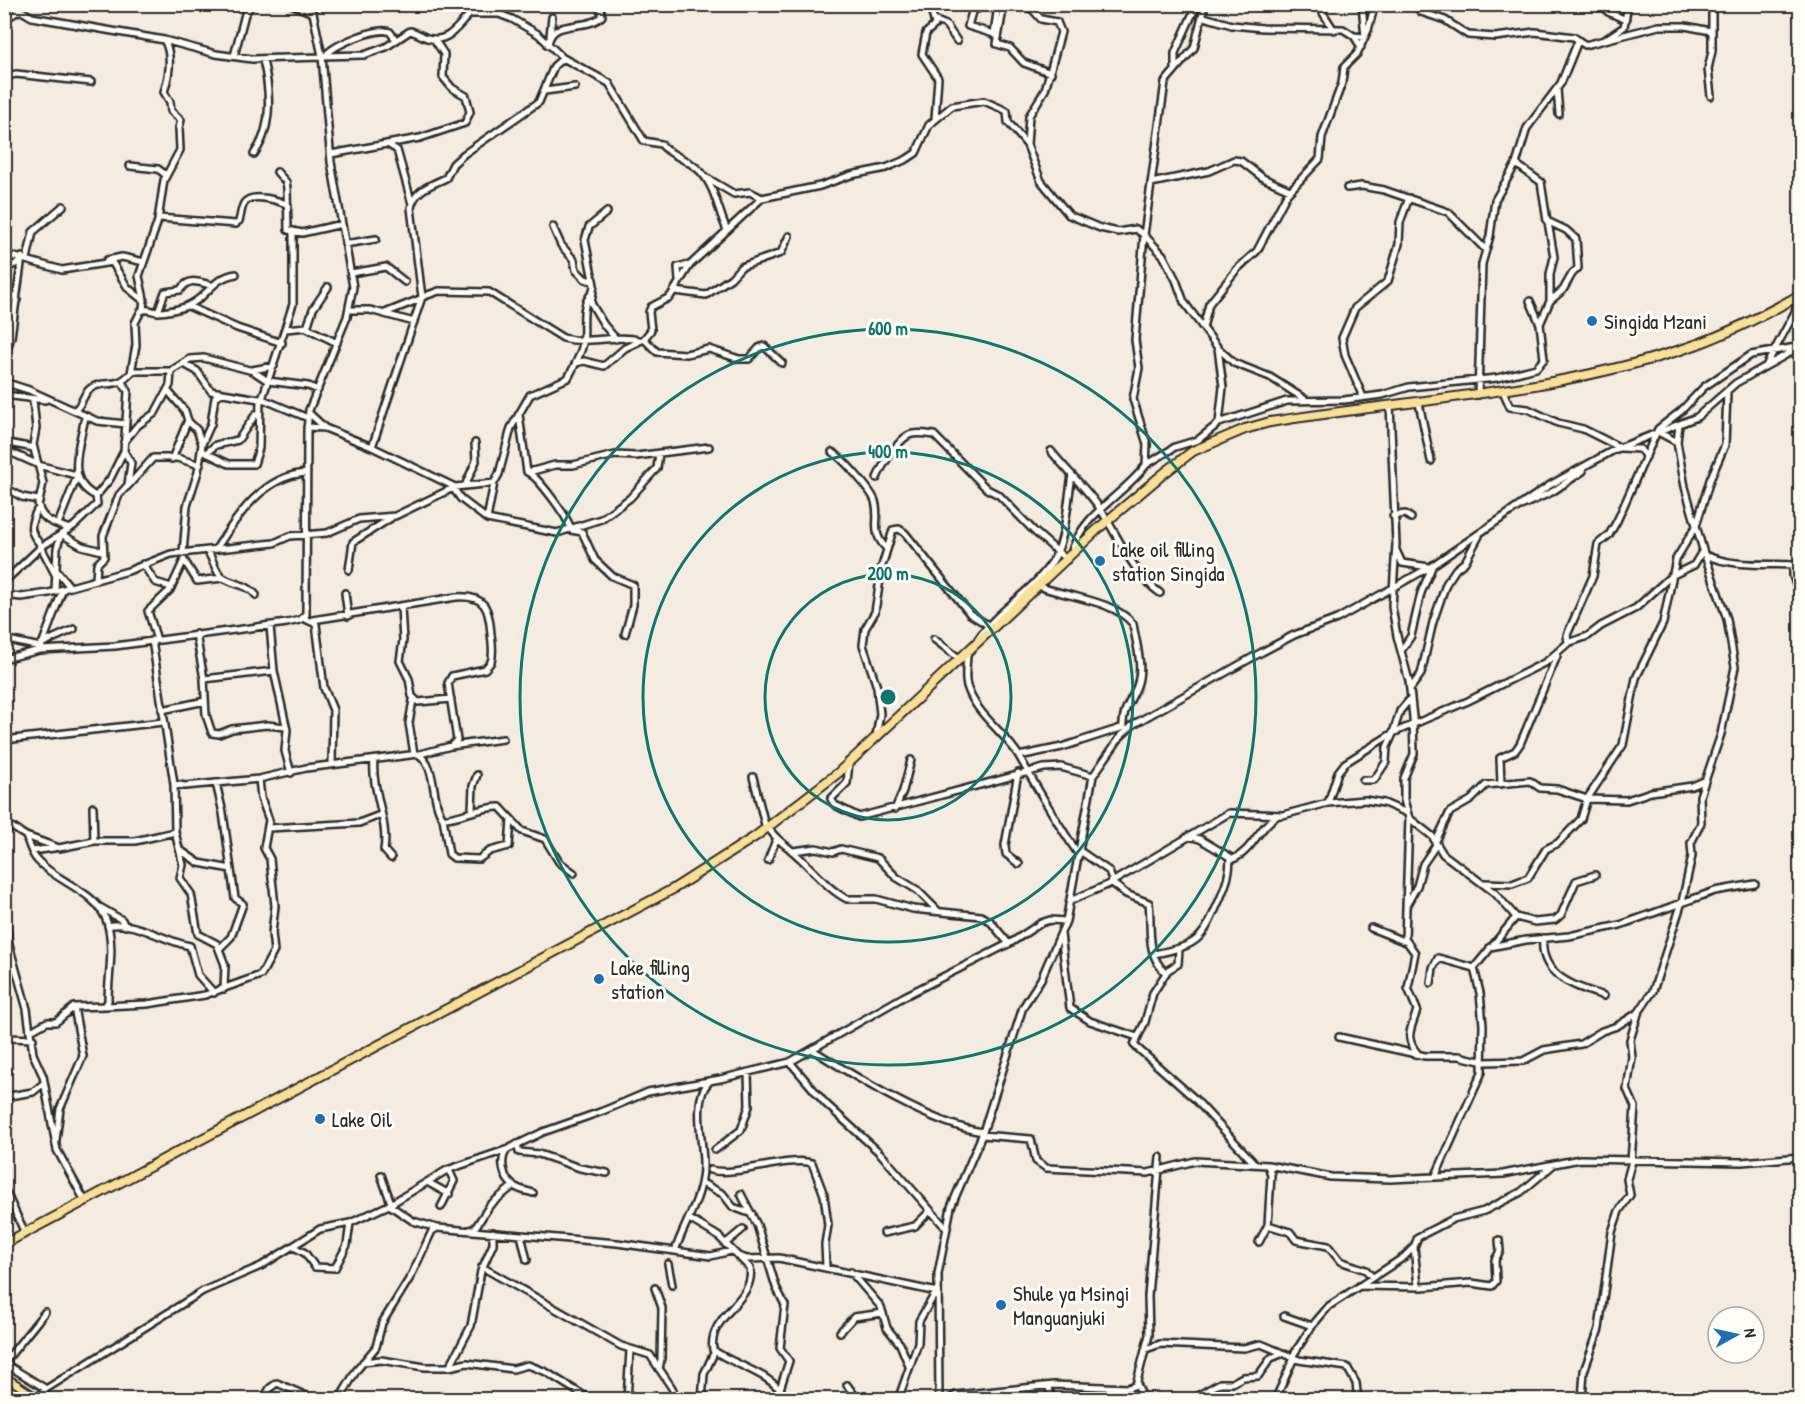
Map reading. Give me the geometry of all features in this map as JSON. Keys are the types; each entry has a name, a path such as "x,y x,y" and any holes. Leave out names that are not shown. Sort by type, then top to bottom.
{"highway":[{"path":"4,1244 673,889 767,828 832,778 1106,522 1193,452 1222,438 1270,422 1478,395 1580,377 1698,344 1800,295"}],"main road":[{"path":"4,1376 39,1399"}],"street":[{"path":"234,56 245,14 252,4"},
{"path":"291,4 314,15"},
{"path":"303,618 308,536 307,427 309,415 349,310 353,287 331,154 323,56 313,4"},
{"path":"550,36 560,28 596,21 602,16 600,4"},
{"path":"935,119 938,78 922,54 926,33 934,27 932,13 936,4"},
{"path":"984,4 972,12 968,26 994,34"},
{"path":"996,42 994,34 998,4"},
{"path":"996,42 1003,23 1004,4"},
{"path":"1019,4 1030,7 1040,18 1057,22 1061,28 1051,74 1045,90 1029,116 1027,146"},
{"path":"1175,69 1175,53 1197,4"},
{"path":"1323,4 1323,14 1334,30"},
{"path":"1362,4 1365,36"},
{"path":"1203,330 1209,304 1257,252 1266,230 1276,219 1290,190 1320,159 1322,137 1342,83 1344,67 1354,59 1365,36 1375,4"},
{"path":"1414,4 1421,12 1447,21 1454,28 1468,35 1495,37 1535,32 1571,37 1585,45"},
{"path":"1603,42 1622,29 1628,4"},
{"path":"1712,4 1708,69 1712,96"},
{"path":"1146,465 1146,444 1133,399 1139,379 1135,340 1144,235 1165,82 1194,48 1206,6"},
{"path":"4,58 7,18 19,7 42,19 263,60 364,55 411,31 434,39 450,36 470,14 491,14 512,19 538,34 563,58 609,84 644,141 661,144 665,151 691,164 706,178 734,194 750,192 762,198"},
{"path":"1608,12 1626,20"},
{"path":"548,45 552,17"},
{"path":"1204,17 1237,26 1345,29 1354,36 1360,46"},
{"path":"934,20 946,25 957,41"},
{"path":"1574,50 1585,45 1659,26 1684,26 1712,31"},
{"path":"323,56 345,41 383,30 390,32 396,40"},
{"path":"1354,36 1365,36"},
{"path":"331,154 427,137 463,125 470,114 465,94 452,88 443,77 444,54 434,39"},
{"path":"75,410 92,387 122,382 131,373 136,345 135,323 143,309 144,301 139,281 158,220 166,175 180,150 181,120 171,111 170,102 164,92 169,50 164,40"},
{"path":"1478,395 1482,264 1495,200 1516,164 1527,128 1557,89 1578,41"},
{"path":"996,42 1010,48 1024,63 1051,74"},
{"path":"412,204 419,192 446,178 453,164 464,154 539,102 554,66 563,58"},
{"path":"254,154 266,131 268,89 263,60"},
{"path":"4,77 16,74 91,82"},
{"path":"545,91 575,87"},
{"path":"1557,89 1559,114"},
{"path":"576,363 584,361 604,366 625,348 643,340 651,326 650,309 668,298 675,291 679,280 690,265 762,198 820,186 852,174 886,168 907,159 916,153 929,124 952,106 987,101 1007,111 1008,122 1027,146 1041,181 1069,215 1100,228 1118,232 1136,229 1144,235 1169,264 1184,302 1218,348 1234,363 1270,377 1306,400"},
{"path":"372,447 394,373 421,298 412,204 397,150 388,144"},
{"path":"1151,183 1209,171 1234,160 1241,161 1263,178 1290,190"},
{"path":"1516,164 1541,182 1544,214 1548,222 1554,257 1550,274 1550,301"},
{"path":"130,166 158,169 166,175"},
{"path":"277,172 286,182 287,228 293,233"},
{"path":"706,178 727,230"},
{"path":"1347,188 1362,186 1409,198 1453,215 1486,250"},
{"path":"1363,398 1345,355 1342,338 1355,308 1388,282 1399,244 1400,222 1409,198"},
{"path":"158,220 164,217 237,222 244,204 249,200 272,200 288,205"},
{"path":"4,359 23,259 33,232 63,206"},
{"path":"607,212 592,223 585,236 592,281 592,304 616,339"},
{"path":"1540,324 1550,301 1566,286 1578,268 1579,258 1576,239 1566,230 1548,222"},
{"path":"293,233 342,224"},
{"path":"553,227 561,245 574,260 576,270 585,279 592,281"},
{"path":"168,391 197,430 203,450 229,464 254,464 259,448 258,410 282,343 293,299 293,233"},
{"path":"675,291 706,295 731,278 738,269 781,253 789,236"},
{"path":"345,244 376,239"},
{"path":"4,254 62,270 118,257 144,262"},
{"path":"4,269 23,259"},
{"path":"103,262 114,264 128,288 144,301"},
{"path":"351,273 386,267 405,282"},
{"path":"143,309 158,312 188,306 207,293 211,285 221,278 236,274"},
{"path":"158,312 165,292 180,290 184,283 192,281 211,285"},
{"path":"328,287 313,309 307,327 308,331 337,343"},
{"path":"4,289 17,300"},
{"path":"383,313 440,291 489,292 558,336 584,340 630,338 643,340 657,352 686,354 709,349 739,359 749,359 764,346 782,363"},
{"path":"487,519 494,483 511,428 530,395 566,380 576,363 584,340 582,322 587,299 592,293"},
{"path":"1767,365 1795,312 1800,295"},
{"path":"877,478 886,459 905,438 915,434 934,435 987,489 999,495 1057,552 1069,557 1075,542 1100,508 1125,490 1146,465 1169,450 1198,440 1219,423 1287,401 1363,398 1409,387 1514,375 1540,365 1545,355 1540,324 1530,301"},
{"path":"188,306 226,324 282,343"},
{"path":"349,310 383,313 414,322"},
{"path":"286,329 307,327"},
{"path":"1568,642 1567,635 1593,576 1598,544 1609,535 1657,434 1704,387 1749,355 1800,346"},
{"path":"939,1400 941,1364 937,1292 945,1228 956,1195 983,1134 1023,1007 1041,980 1066,921 1093,776 1121,736 1134,724 1262,652 1294,635 1337,619 1431,566 1479,536 1495,520 1550,485 1621,448 1697,417 1759,369 1800,346"},
{"path":"1218,348 1223,387 1219,423"},
{"path":"1756,354 1759,369"},
{"path":"131,373 171,370 190,359 204,358 250,370 268,381 308,386 318,390"},
{"path":"184,364 197,371 208,389 261,399 309,415 325,428 372,447 454,488 461,499 487,519 554,533 601,519 630,498 657,468 659,453"},
{"path":"250,370 274,366"},
{"path":"124,442 137,426 155,413 168,391 171,370"},
{"path":"4,382 29,390 97,422 126,424"},
{"path":"96,496 110,479 124,451 128,391 122,382"},
{"path":"1503,391 1510,407 1528,409 1558,423 1583,429 1621,448 1640,449 1646,457"},
{"path":"1484,883 1512,884 1528,878 1546,849 1558,843 1581,819 1587,798 1622,747 1636,678 1664,622 1671,576 1680,550 1696,526 1710,480 1725,445 1727,392"},
{"path":"223,578 197,581 182,553 187,506 211,424 215,397 224,393"},
{"path":"4,395 47,400"},
{"path":"33,400 36,428 34,448 43,483 37,510 30,523 30,532 51,561 61,590"},
{"path":"1419,403 1431,460"},
{"path":"1390,405 1396,548 1392,607 1413,713 1414,754 1404,778 1408,816 1406,942"},
{"path":"203,450 238,440 258,410"},
{"path":"519,415 525,467 558,504 560,513 568,520 570,529"},
{"path":"58,524 76,477 86,417"},
{"path":"172,459 188,420"},
{"path":"1582,1400 1584,1371 1599,1329 1612,1232 1620,1211 1630,1195 1628,1179 1635,1107 1628,1089 1633,1024 1653,991 1661,972 1682,902 1692,856 1691,843 1701,823 1700,796 1721,734 1735,660 1727,619 1696,526 1677,442 1679,424"},
{"path":"307,427 325,428"},
{"path":"1657,434 1677,442"},
{"path":"4,439 8,443 34,448"},
{"path":"465,486 476,460 475,443"},
{"path":"530,472 549,466 579,464 612,455 636,456 709,447"},
{"path":"96,580 97,564 104,557 102,551 104,533 125,488 131,462 124,451"},
{"path":"1050,451 1100,508 1106,522 1150,585 1160,593"},
{"path":"832,452 843,458 875,500 878,538 887,549"},
{"path":"4,453 12,453 76,477 83,489 96,496 98,500 95,508 70,529 41,546 4,582"},
{"path":"125,488 145,469 151,459 180,458 200,465"},
{"path":"216,549 242,510 266,489 284,476 307,473"},
{"path":"975,646 988,625 1035,581 1057,552 1072,475"},
{"path":"349,570 353,542 393,517 454,488 494,483"},
{"path":"4,488 39,502"},
{"path":"37,510 70,529"},
{"path":"1393,516 1405,514 1411,518"},
{"path":"4,595 21,597 61,590 171,554 274,543 290,536 329,533 359,519 393,517"},
{"path":"570,529 582,532 594,557 610,574 633,585 633,605 626,634"},
{"path":"875,740 880,714 877,687 863,645 865,629 875,612 887,549 895,529 905,533 970,614 988,625"},
{"path":"61,534 82,546 102,551"},
{"path":"57,579 61,534"},
{"path":"1410,689 1421,674 1433,622 1446,584 1456,570 1466,562 1479,536"},
{"path":"1396,548 1402,563 1431,566"},
{"path":"207,551 223,578 233,585 249,588 256,595"},
{"path":"1704,552 1723,561 1742,564 1800,565"},
{"path":"1501,784 1500,759 1515,751 1520,744 1558,654 1568,642 1588,636 1601,626 1636,608 1671,576 1694,565 1704,552"},
{"path":"184,560 171,587 148,611 174,784 175,832 183,865 180,878 191,894 197,930 201,936 214,941 219,949 225,965 224,989"},
{"path":"143,564 154,582 171,587"},
{"path":"1793,565 1793,576 1800,595"},
{"path":"1401,651 1411,636 1421,593 1431,566"},
{"path":"40,647 58,606 61,590 57,571"},
{"path":"1038,586 1081,600 1109,605 1132,624 1139,672 1137,686 1125,709 1123,727"},
{"path":"345,593 348,616"},
{"path":"4,639 40,647 154,640 270,626 303,618 313,620 348,616 467,596 474,597 486,606 490,626 491,662 485,669 450,678 457,740 451,746"},
{"path":"401,607 403,640 400,662 409,680 413,698 409,723 417,754 429,769 443,818 449,854 457,858 479,859 490,851 509,846 511,820"},
{"path":"313,620 318,636 324,688 333,710 332,765"},
{"path":"270,626 274,671 286,727 285,751 291,773"},
{"path":"4,659 40,647 74,629"},
{"path":"196,634 208,723 213,734 267,725 286,727"},
{"path":"934,639 964,656 966,679 971,695 981,711 1019,756 1026,772 1069,842 1079,853 1109,871 1112,881 1126,894 1147,900 1150,904 1149,930 1154,954 1159,967 1166,973"},
{"path":"1328,803 1341,767 1393,733 1477,696 1558,654"},
{"path":"204,680 274,671"},
{"path":"413,698 418,702 451,699"},
{"path":"1363,780 1374,780 1384,767 1400,711 1411,698"},
{"path":"162,710 205,701"},
{"path":"1413,713 1422,721"},
{"path":"4,740 163,722"},
{"path":"1019,756 1062,747 1134,724"},
{"path":"174,784 185,786 259,779 332,765 417,754 451,746 503,739"},
{"path":"374,760 386,838 384,850 391,858"},
{"path":"895,809 903,791 911,760"},
{"path":"849,761 847,783 831,797 833,804 859,817 895,809 1018,773 1061,767 1093,776"},
{"path":"1018,773 1005,845 1006,854 1019,864"},
{"path":"472,810 473,786 477,775"},
{"path":"753,777 767,828 776,840 793,851 804,864 847,899 876,898 913,909 985,918 1009,944"},
{"path":"32,1031 47,1022 56,1022 74,1006 147,1004 214,993 259,977 272,956 275,906 270,859 264,848 269,828 268,815 261,798 259,779"},
{"path":"1407,904 1417,886 1423,864 1453,809 1471,800 1483,786 1530,781 1540,788 1557,789 1587,798 1627,800 1651,792 1692,786 1704,781"},
{"path":"216,783 235,898 243,904 231,938 219,949"},
{"path":"1071,901 1112,881 1229,813 1279,816 1301,813 1328,803 1365,800 1384,803 1408,816 1431,835 1443,854 1484,883 1516,917 1535,922 1555,920 1561,915 1576,881 1595,875"},
{"path":"93,807 94,841"},
{"path":"443,818 452,818 472,810 500,807 525,832 545,839 559,862 574,873"},
{"path":"269,828 359,823 381,815"},
{"path":"1188,836 1200,839 1235,859 1245,852 1263,827 1279,816"},
{"path":"4,822 26,836 55,848"},
{"path":"32,851 75,847 94,841 135,841 175,832"},
{"path":"26,836 32,851 48,871 122,920 125,926"},
{"path":"768,860 776,840"},
{"path":"1069,842 1081,841"},
{"path":"773,850 787,847"},
{"path":"793,851 816,848 833,852 841,849 878,858 896,877 917,890 940,912"},
{"path":"180,850 191,859 207,866 231,869"},
{"path":"1154,954 1179,949 1198,939 1210,924 1226,886 1230,858"},
{"path":"1490,947 1569,936 1620,925 1715,891 1755,884"},
{"path":"4,904 9,945 32,1031 35,1061 44,1083 60,1157 85,1201"},
{"path":"97,905 108,926 111,975 108,1001 105,1006"},
{"path":"1474,968 1516,917"},
{"path":"39,1399 46,1389 202,1291 261,1266 320,1229 350,1223 390,1204 449,1170 508,1149 648,1092 748,1074 790,1062 903,997 1009,944 1046,920 1066,921"},
{"path":"108,926 125,926 154,934 174,944 190,946 198,975 214,993"},
{"path":"1371,928 1406,942 1415,953 1408,988 1417,1008 1408,1036 1418,1054"},
{"path":"1061,933 1070,1008 1090,1021 1137,1037"},
{"path":"1543,938 1544,958 1559,979 1604,996"},
{"path":"1179,949 1178,964 1166,973 1153,993 1145,1022 1134,1046 1160,1065 1195,1099 1255,1164"},
{"path":"1431,983 1432,971 1438,958 1474,968"},
{"path":"1436,1175 1482,1072 1484,1062 1480,993 1474,968"},
{"path":"56,1141 60,1109 82,1056 74,1006"},
{"path":"1339,1037 1357,1044 1387,1046 1429,1057 1459,1056 1484,1062 1523,1061 1544,1050 1581,1044 1639,1012"},
{"path":"7,1038 33,1039"},
{"path":"813,1050 892,1096 951,1124 983,1134 1031,1139 1036,1161 1046,1168 1113,1172 1159,1171 1190,1162 1255,1164 1331,1177 1383,1179 1503,1174 1580,1159 1742,1162 1800,1157"},
{"path":"790,1062 825,1103 880,1153 945,1228"},
{"path":"715,1150 741,1130 750,1100 748,1074"},
{"path":"675,1251 691,1220 702,1182 701,1097 705,1086 710,1081"},
{"path":"4,1097 33,1092 44,1083"},
{"path":"517,1144 519,1152 539,1154 580,1168 607,1173"},
{"path":"508,1149 502,1156 502,1165 513,1186 533,1192"},
{"path":"1144,1400 1137,1384 1146,1348 1160,1157"},
{"path":"710,1170 739,1171 752,1167 812,1163 824,1195 828,1225 825,1244 826,1267"},
{"path":"1275,1400 1293,1358 1312,1326 1329,1306 1414,1247 1421,1235 1453,1219 1484,1211 1541,1178 1554,1164"},
{"path":"1259,1242 1268,1225 1271,1175 1268,1165"},
{"path":"441,1207 454,1181 449,1170"},
{"path":"381,1175 390,1204 421,1224 437,1228 617,1243 675,1251 686,1250 711,1256 731,1251"},
{"path":"702,1182 723,1194 733,1207 752,1214"},
{"path":"429,1183 449,1194"},
{"path":"467,1231 475,1228 490,1205 513,1186"},
{"path":"4,1188 25,1233"},
{"path":"741,1194 752,1214 769,1258 776,1287 786,1308 780,1348 789,1361 780,1389"},
{"path":"884,1233 915,1226 930,1211"},
{"path":"691,1220 718,1236 751,1269 751,1278 738,1301 724,1314 719,1323 713,1341 715,1351 704,1374 702,1400"},
{"path":"294,1246 305,1253 315,1267 333,1268 347,1245 350,1223"},
{"path":"421,1224 428,1240"},
{"path":"1268,1225 1290,1232 1296,1240 1329,1246 1340,1261 1366,1270 1372,1277"},
{"path":"339,1400 363,1362 376,1347 382,1323 437,1228"},
{"path":"725,1244 743,1229"},
{"path":"449,1367 471,1326 482,1267 492,1244 493,1232"},
{"path":"521,1235 527,1260"},
{"path":"1359,1286 1471,1283 1493,1285 1496,1281 1495,1260 1500,1251 1499,1240"},
{"path":"1414,1247 1418,1286"},
{"path":"738,1256 747,1259 769,1258 826,1267 937,1292"},
{"path":"668,1264 672,1285"},
{"path":"482,1267 630,1350 650,1355 677,1400"},
{"path":"851,1272 877,1301 890,1332 900,1344 909,1366"},
{"path":"655,1288 663,1308 661,1359 658,1369"},
{"path":"898,1400 918,1343 919,1321 937,1292"},
{"path":"45,1312 4,1363 46,1389"},
{"path":"840,1332 854,1317 883,1313"},
{"path":"1284,1316 1312,1326"},
{"path":"1146,1348 1160,1344 1244,1348 1261,1344 1293,1358 1347,1367 1356,1383 1358,1400"},
{"path":"627,1400 630,1350"},
{"path":"715,1351 738,1361 780,1389 788,1400"},
{"path":"1190,1400 1220,1383 1232,1383 1243,1377 1258,1376 1271,1358 1281,1354"},
{"path":"363,1362 381,1360 413,1366 449,1367 467,1363 513,1369 528,1365 546,1372 591,1400"},
{"path":"263,1400 267,1391 277,1383 316,1400"},
{"path":"847,1384 858,1400"},
{"path":"948,1400 956,1395 1049,1386 1128,1388 1137,1384"},
{"path":"1049,1386 1051,1400"}],"place":[{"name":"Singida Mzani","path":"1592,321"},
{"name":"Lake oil filling station Singida","path":"1100,561"},
{"name":"Lake filling station","path":"599,979"},
{"name":"Lake Oil","path":"320,1119"},
{"name":"Shule ya Msingi Manguanjuki","path":"1001,1305"}]}
